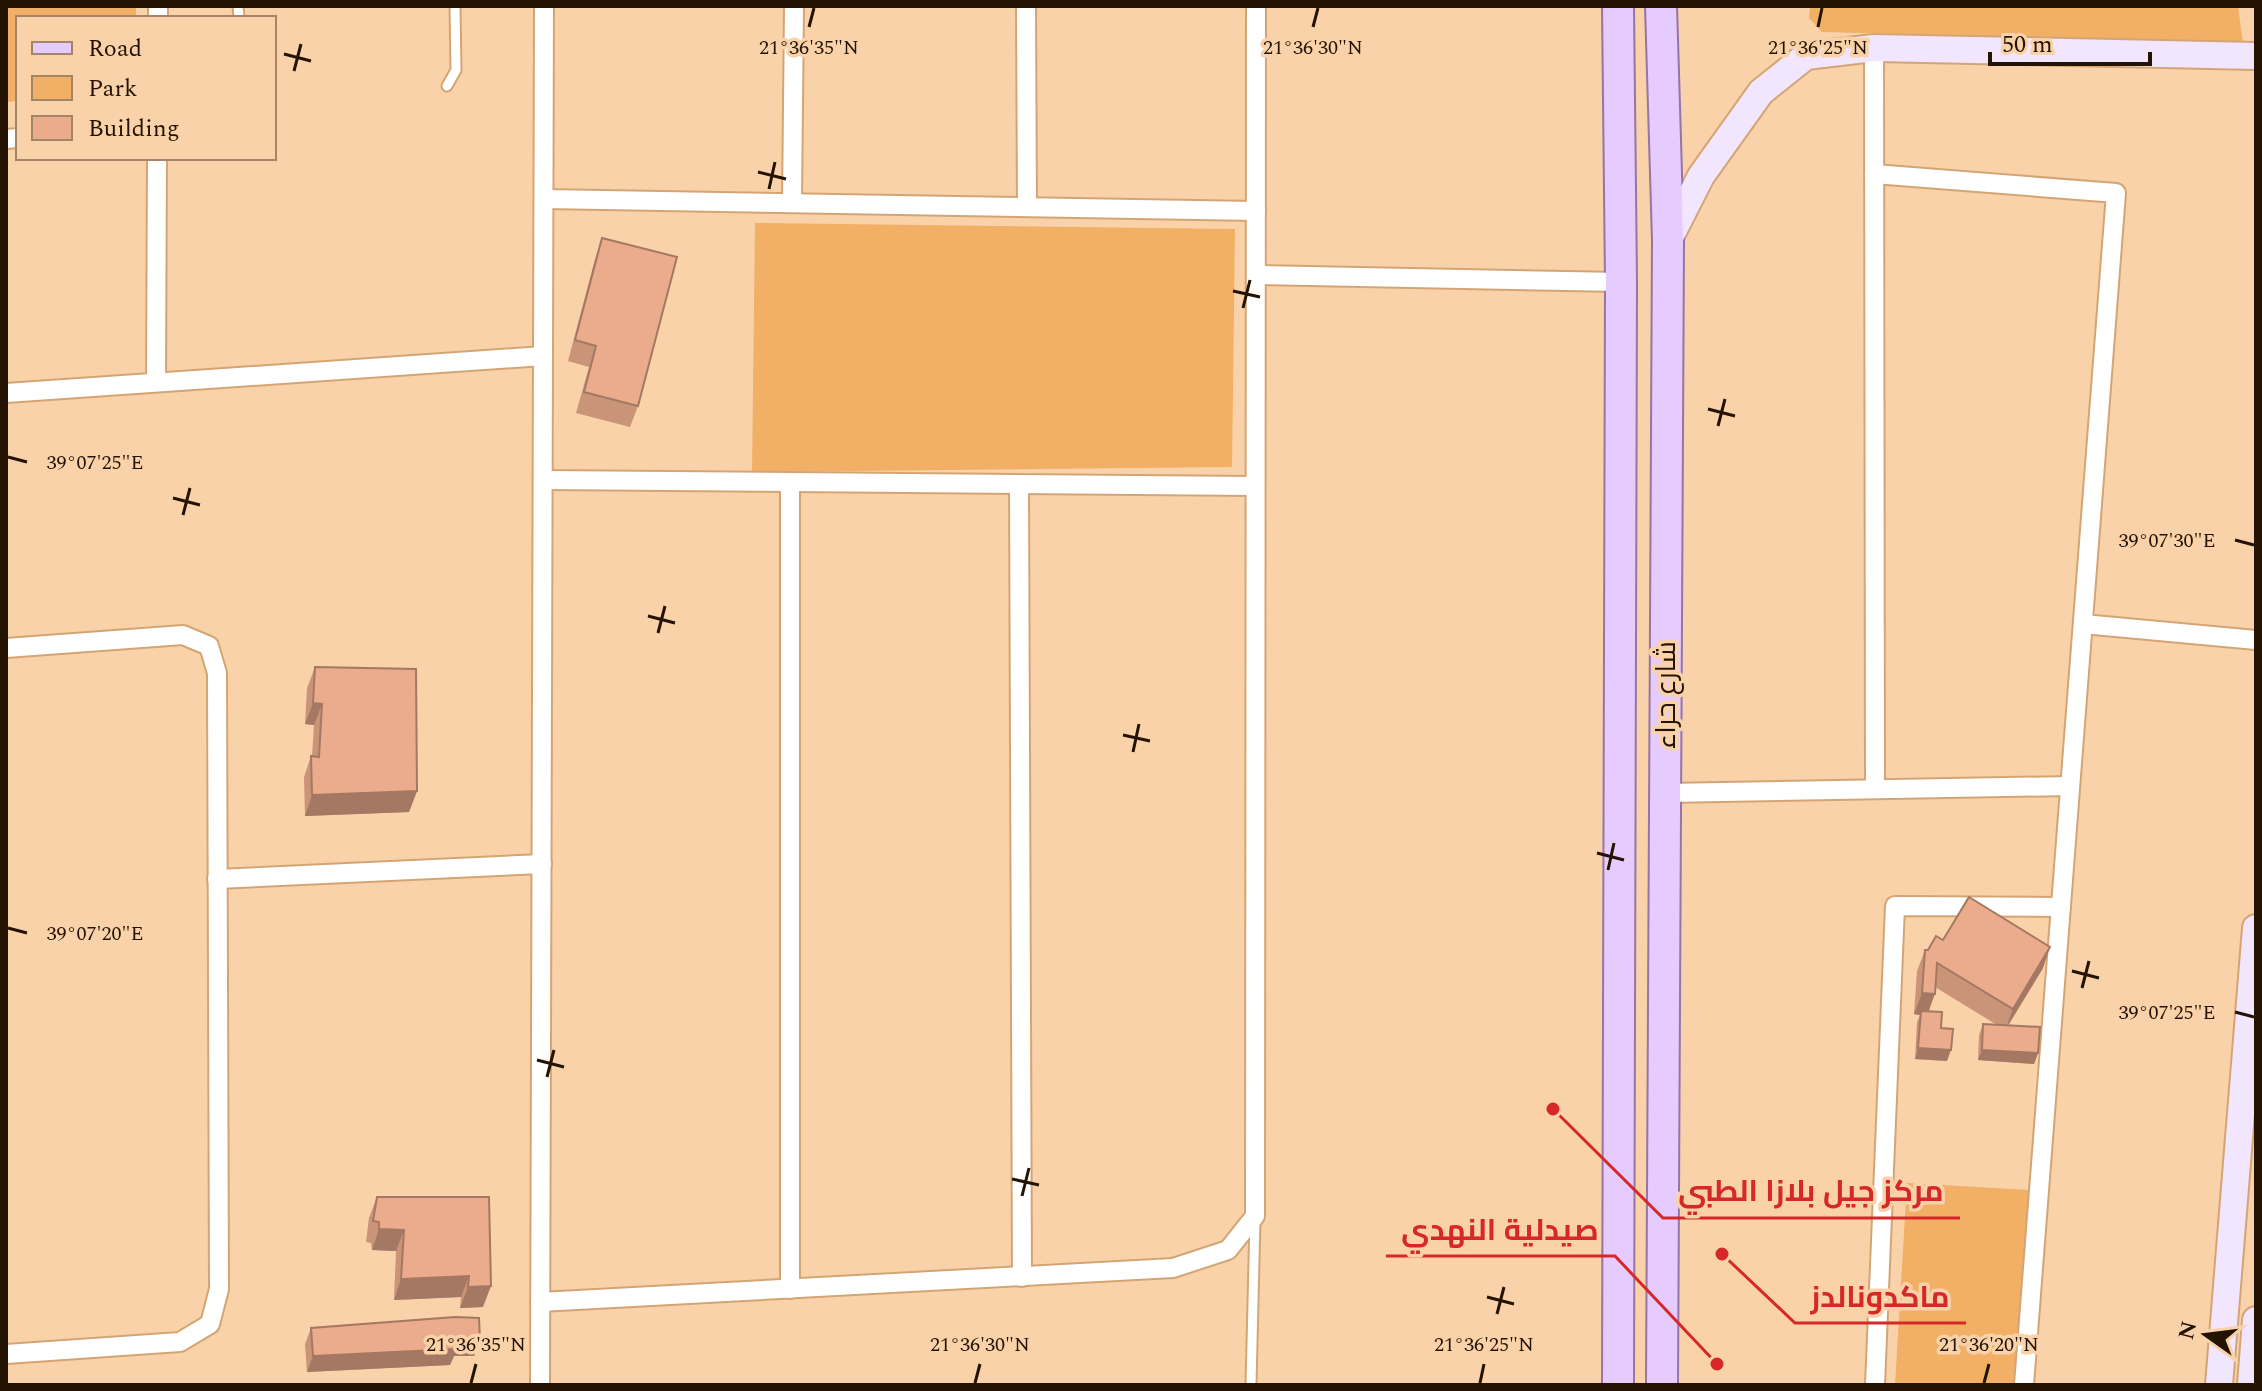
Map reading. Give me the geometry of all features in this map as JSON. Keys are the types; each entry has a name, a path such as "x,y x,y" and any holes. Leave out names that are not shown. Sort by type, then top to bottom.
{"main road":[{"name":"شارع حراء","path":"1618,6 1621,282 1618,1385"},
{"name":"شارع حراء","path":"1661,6 1668,241 1662,1385"},
{"path":"1621,504 1667,502"}],"street":[{"path":"540,1385 544,6"},
{"path":"792,203 794,6"},
{"path":"1026,6 1027,207"},
{"path":"540,1302 1173,1268 1228,1250 1255,1216 1256,6"},
{"path":"1668,241 1701,176 1761,92 1806,56 1874,48 2256,56"},
{"path":"1874,48 1875,789"},
{"path":"156,382 157,160"},
{"path":"1874,174 2116,193 2024,1385"},
{"path":"544,199 1256,211"},
{"path":"1256,275 1621,282"},
{"path":"6,393 543,356"},
{"path":"543,480 1255,486"},
{"path":"790,482 790,1289"},
{"path":"1019,484 1022,1277"},
{"path":"2083,624 2256,640"},
{"path":"6,648 183,635 209,646 217,673 219,1289 210,1324 180,1342 6,1354"},
{"path":"1665,793 2070,786"},
{"path":"217,879 542,864"},
{"path":"1875,1385 1895,906 2061,907"},
{"path":"2219,1385 2256,928"},
{"path":"2251,1385 2256,1320"}],"lane":[{"path":"447,86 456,70 455,6"},
{"path":"1251,1385 1255,1216"}],"green space":[{"path":"6,6 136,6 136,16 16,16 16,101 6,102"},
{"path":"1810,6 2238,6 2243,43 1822,32 1809,18"},
{"path":"755,223 1235,229 1232,467 752,472"},
{"path":"1907,1183 2030,1190 2018,1385 1895,1385"}],"building":[{"path":"602,238 677,257 638,406 584,392 596,346 575,340"},
{"path":"315,667 416,669 417,791 312,795 311,756 319,757 322,704 313,703"},
{"path":"1969,897 2050,947 2013,1009 1937,963 1935,994 1922,993 1925,950 1936,936 1943,940"},
{"path":"1921,1011 1942,1012 1941,1028 1953,1029 1951,1050 1918,1048"},
{"path":"1983,1024 2040,1027 2038,1053 1982,1050"},
{"path":"377,1197 489,1197 491,1286 468,1287 469,1276 401,1279 404,1230 379,1229 379,1222 373,1221"},
{"path":"455,1317 479,1318 480,1340 460,1340 456,1349 313,1356 311,1328"}],"place":[{"name":"مركز جيل بلازا الطبي","path":"1553,1109"},
{"name":"ماكدونالدز","path":"1722,1254"},
{"name":"صيدلية النهدي","path":"1717,1364"}]}
